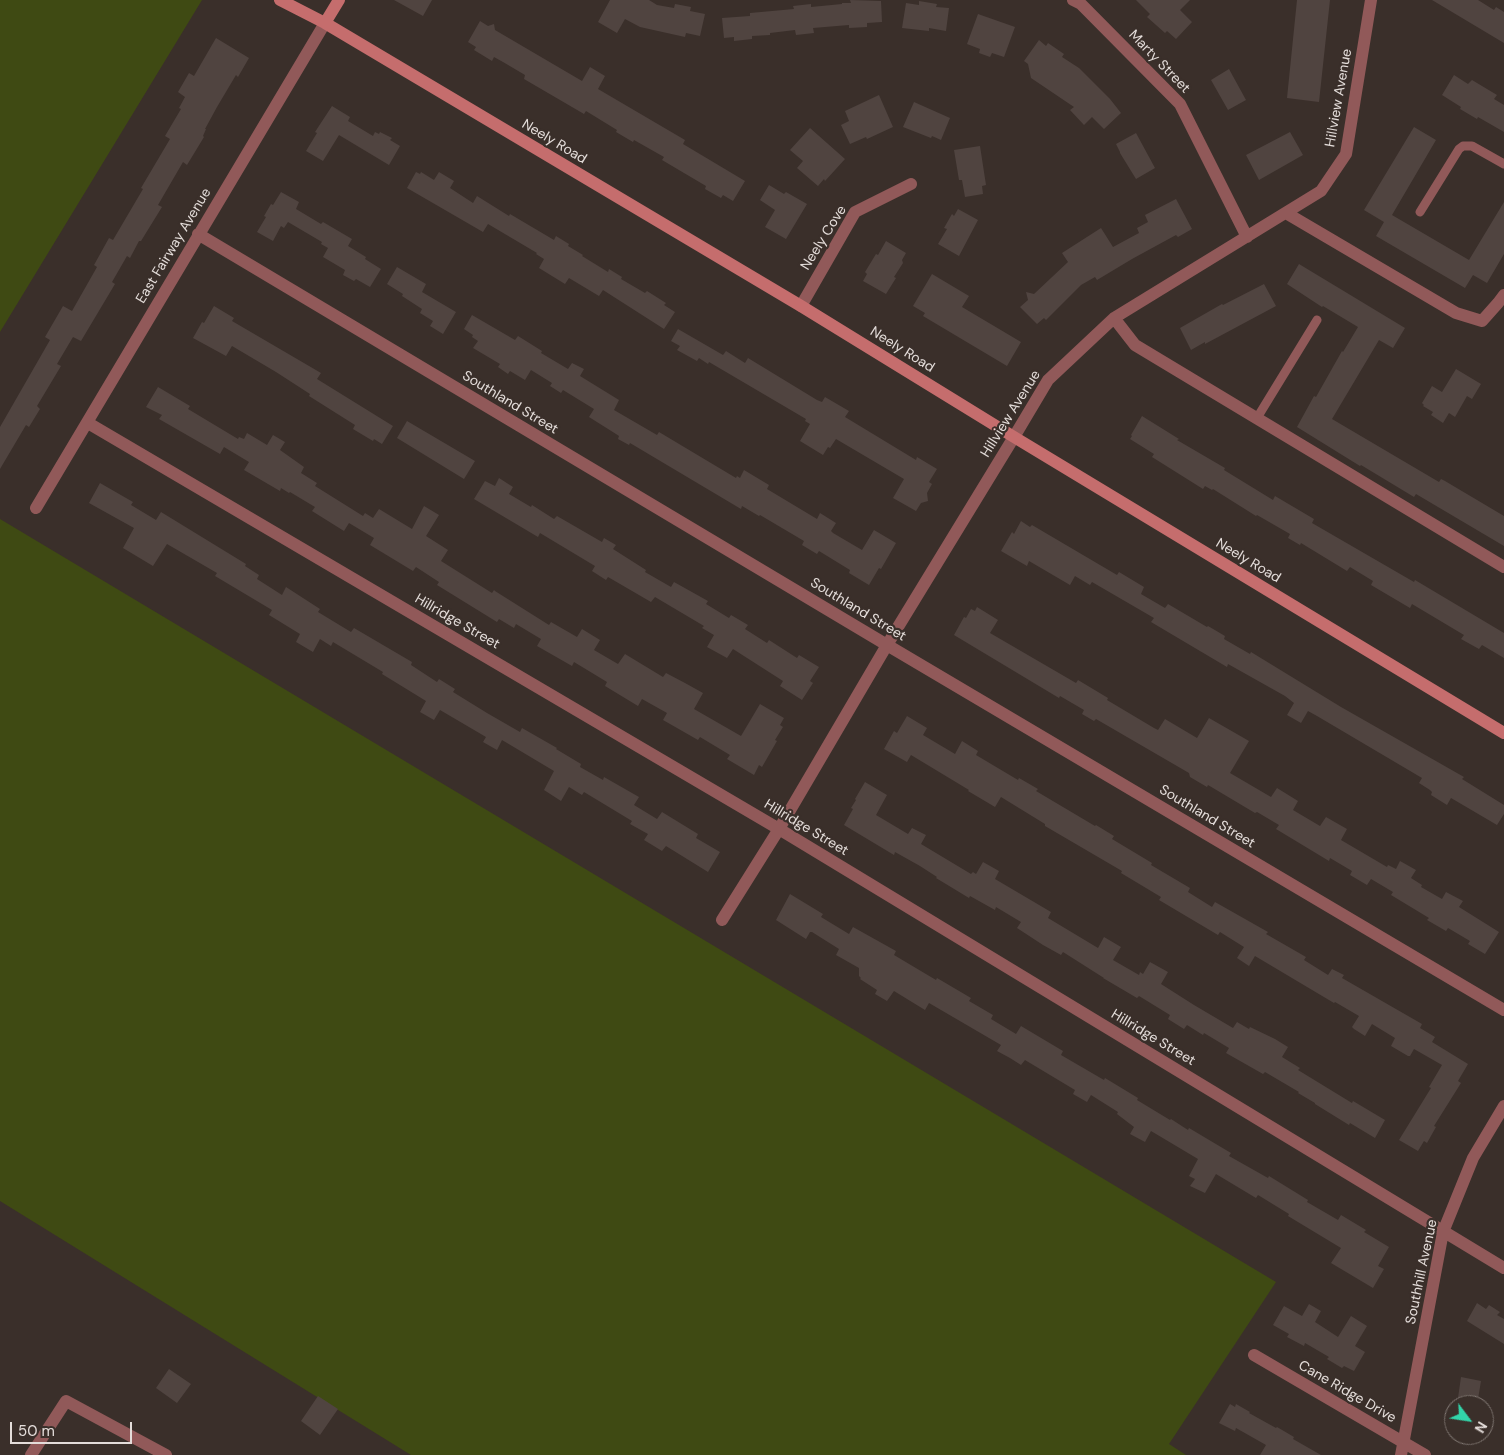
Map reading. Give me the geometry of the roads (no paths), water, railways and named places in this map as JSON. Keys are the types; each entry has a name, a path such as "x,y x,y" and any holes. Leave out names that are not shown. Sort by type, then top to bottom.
{"street":[{"name":"Neely Road","path":"280,0 325,23 801,306 1014,438 1504,733"},
{"name":"East Fairway Avenue","path":"36,508 88,423 198,234 340,0"},
{"name":"Hillview Avenue","path":"722,920 779,829 887,645 1048,380 1114,318 1321,191 1346,154 1371,0"},
{"name":"Marty Street","path":"1079,1 1180,104 1247,237"},
{"name":"Neely Cove","path":"801,306 855,212 911,184"},
{"path":"1286,213 1456,313 1482,321 1504,295"},
{"name":"Southland Street","path":"198,234 1504,1010"},
{"path":"1114,318 1135,345 1504,567"},
{"name":"Hillridge Street","path":"88,423 779,829 1504,1268"},
{"name":"Southhill Avenue","path":"1402,1448 1443,1232 1473,1158 1504,1106"},
{"name":"Cane Ridge Drive","path":"1254,1355 1402,1448 1425,1455"},
{"path":"31,1455 66,1401 166,1455"}],"lane":[{"path":"1420,212 1459,149 1464,146 1472,146 1504,164"},
{"path":"1257,418 1317,320"}]}
